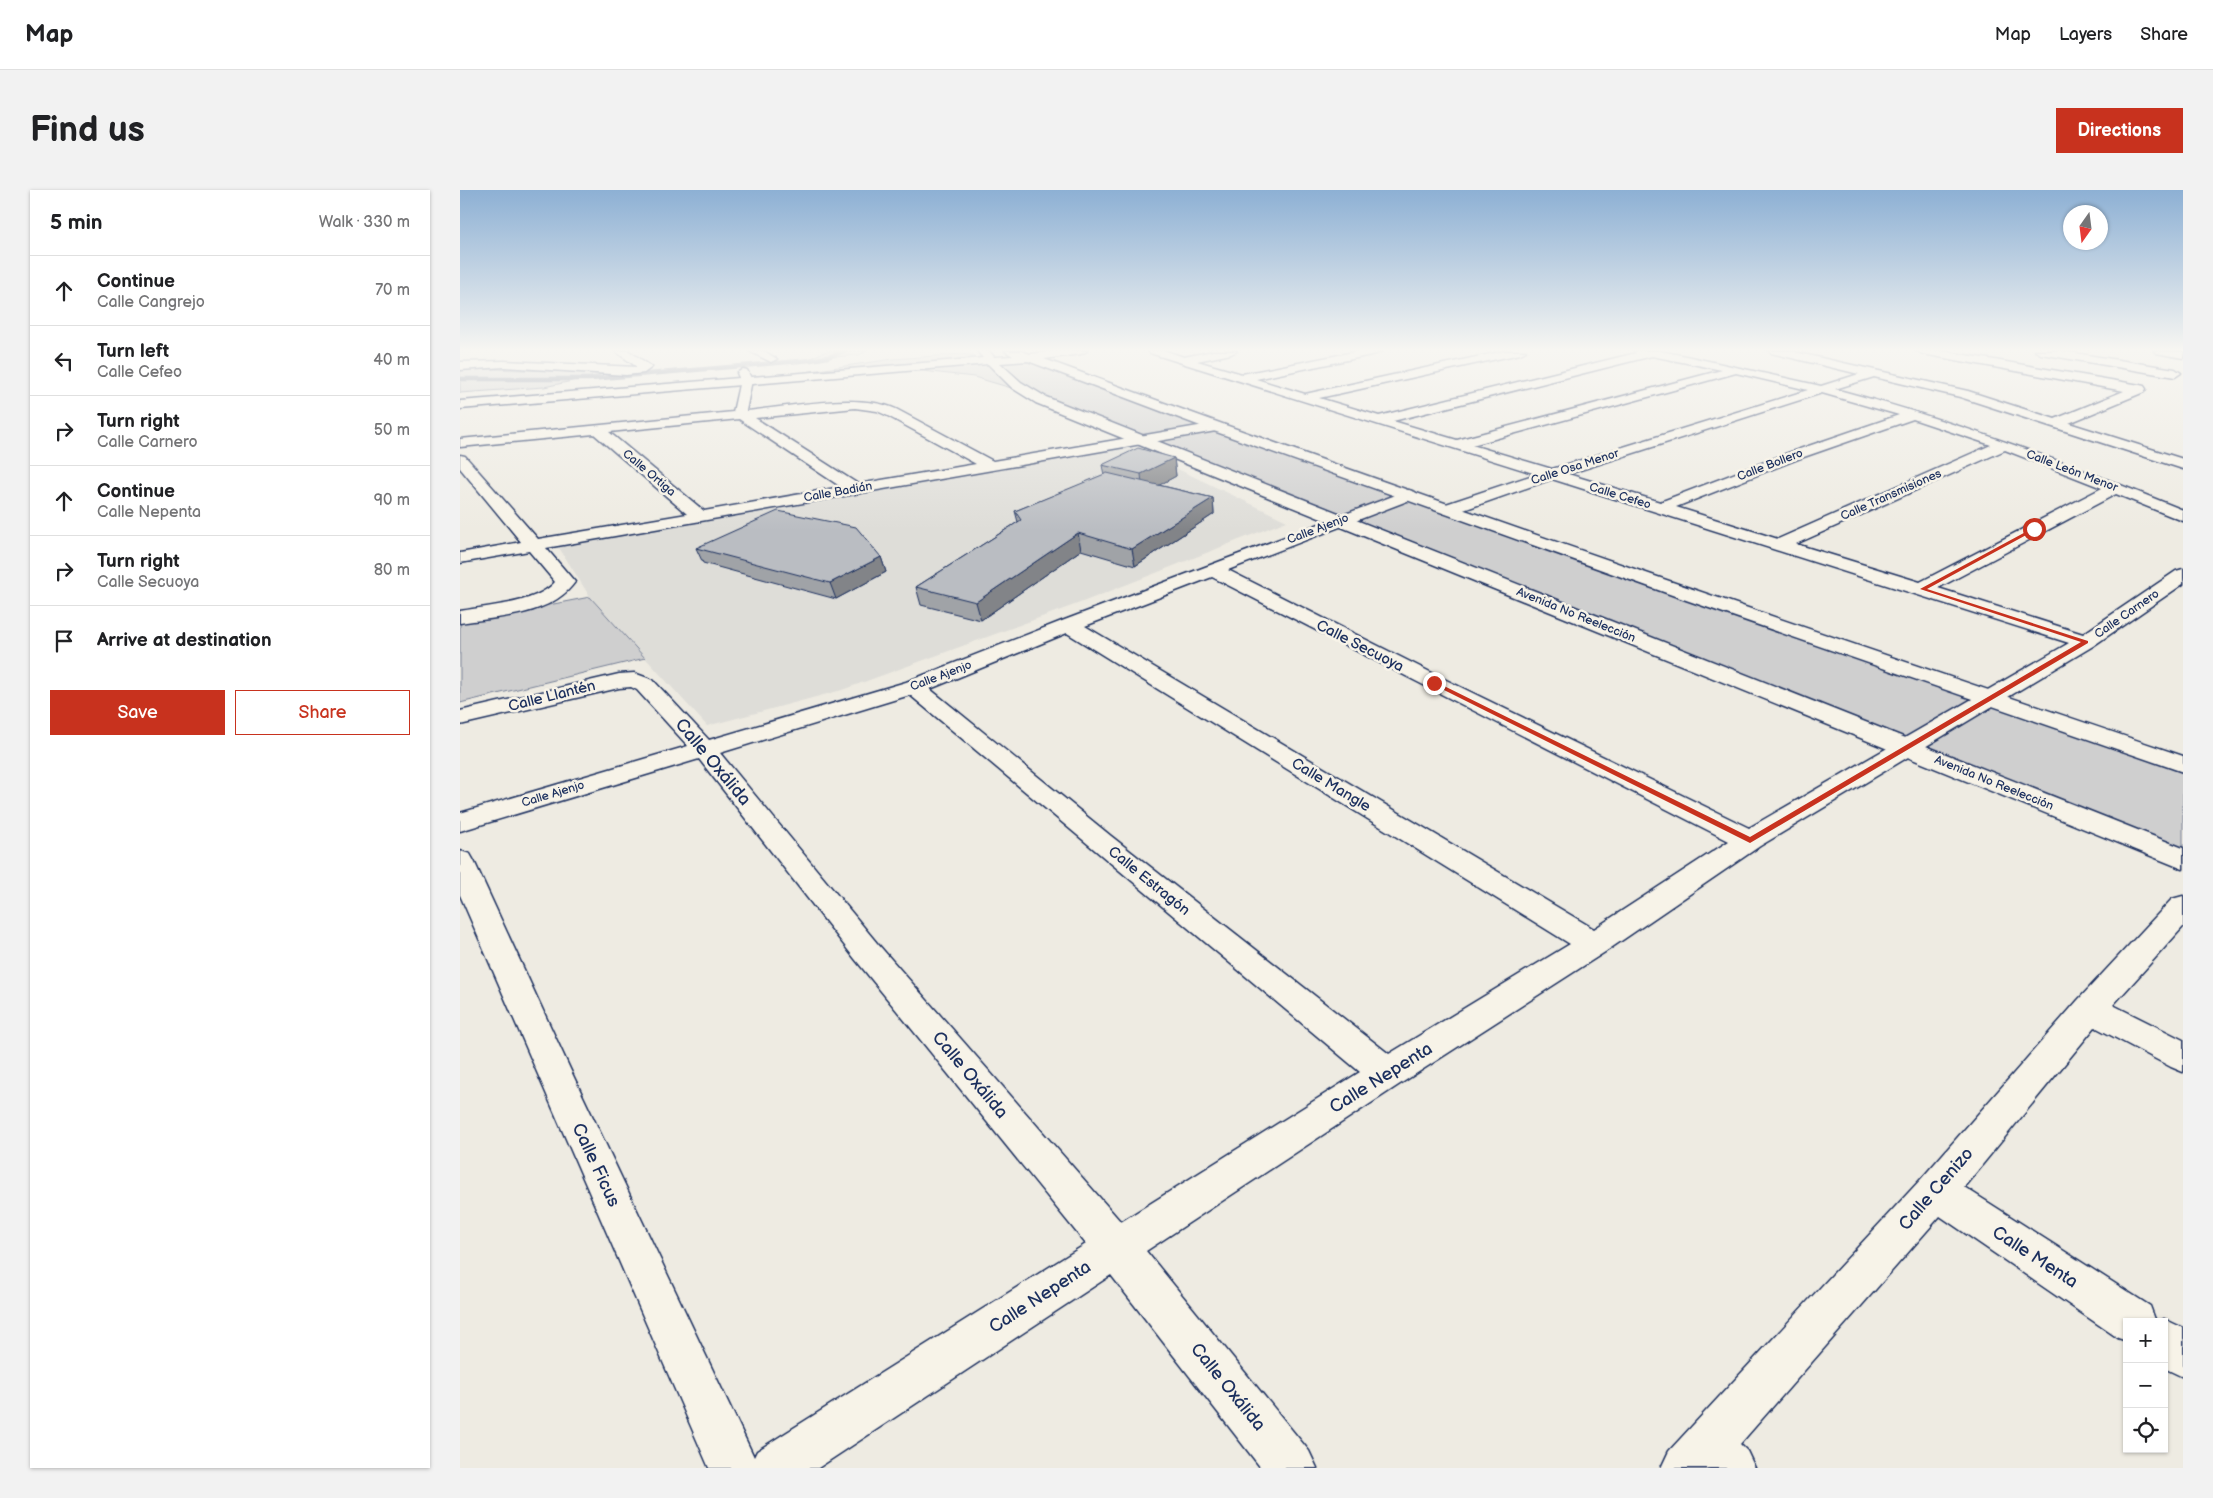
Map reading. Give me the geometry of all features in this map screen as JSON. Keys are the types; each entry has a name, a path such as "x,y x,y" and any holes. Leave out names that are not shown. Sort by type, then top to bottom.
{"street":[{"path":"738,411 743,416 854,489"},
{"path":"460,443 793,411"},
{"path":"887,411 989,465"},
{"name":"Avenida No Reelección","path":"1069,411 1339,521 2183,858"},
{"path":"1172,411 1711,602 1993,697 2183,764"},
{"name":"Calle Cefeo","path":"1344,411 1922,589 2086,642"},
{"path":"1376,421 1417,411"},
{"path":"1455,445 1585,411"},
{"name":"Calle Osa Menor","path":"1449,509 1754,411"},
{"name":"Calle León Menor","path":"1891,411 2004,446 2183,516"},
{"path":"2017,411 2183,464"},
{"path":"2057,423 2087,411"},
{"name":"Calle Bollero","path":"1660,508 1793,456 1910,416"},
{"name":"Calle Badián","path":"460,558 1137,439 1216,427"},
{"name":"Calle Ortiga","path":"598,430 699,515"},
{"name":"Calle Transmisiones","path":"1779,545 2004,446"},
{"path":"2166,457 2183,448"},
{"path":"460,459 565,582 562,588 553,596 513,607 460,617"},
{"path":"1922,589 2115,488"},
{"name":"Calle Ajenjo","path":"460,822 914,687 1069,625 1409,495"},
{"name":"Calle Secuoya","path":"1213,570 1434,683 1750,840"},
{"name":"Calle Carnero","path":"1993,697 2086,642 2183,575"},
{"name":"Calle Mangle","path":"1069,625 1594,944"},
{"name":"Calle Llantén","path":"460,718 619,680 634,680 645,685"},
{"name":"Calle Oxálida","path":"645,685 704,749 866,951 1116,1248 1292,1468"},
{"name":"Calle Estragón","path":"914,687 1108,849 1387,1073"},
{"name":"Calle Nepenta","path":"774,1468 1387,1073 1594,944 1750,840 1993,697"},
{"name":"Calle Ficus","path":"460,861 552,1069 734,1468"},
{"name":"Calle Cenizo","path":"1707,1461 2090,1008 2183,907"},
{"path":"2090,1008 2183,1057"},
{"name":"Calle Menta","path":"1936,1191 2128,1318"},
{"path":"2168,1345 2183,1354"}],"shaded area":[{"path":"1071,411 1177,411 2183,764 2183,859"},
{"path":"1125,444 1287,521 1080,603 842,690 707,726 590,597 558,546 1046,457"},
{"path":"590,597 645,658 460,703 460,622"}],"building":[{"path":"1138,448 1174,458 1141,474 1102,465"},
{"path":"1107,473 1213,498 1132,549 1078,533 976,602 916,587 1021,520 1015,511"},
{"path":"778,511 856,527 881,557 830,583 696,548"}],"route":[{"path":"1434,683 1750,840 2086,642 1922,589 2034,529"}]}
